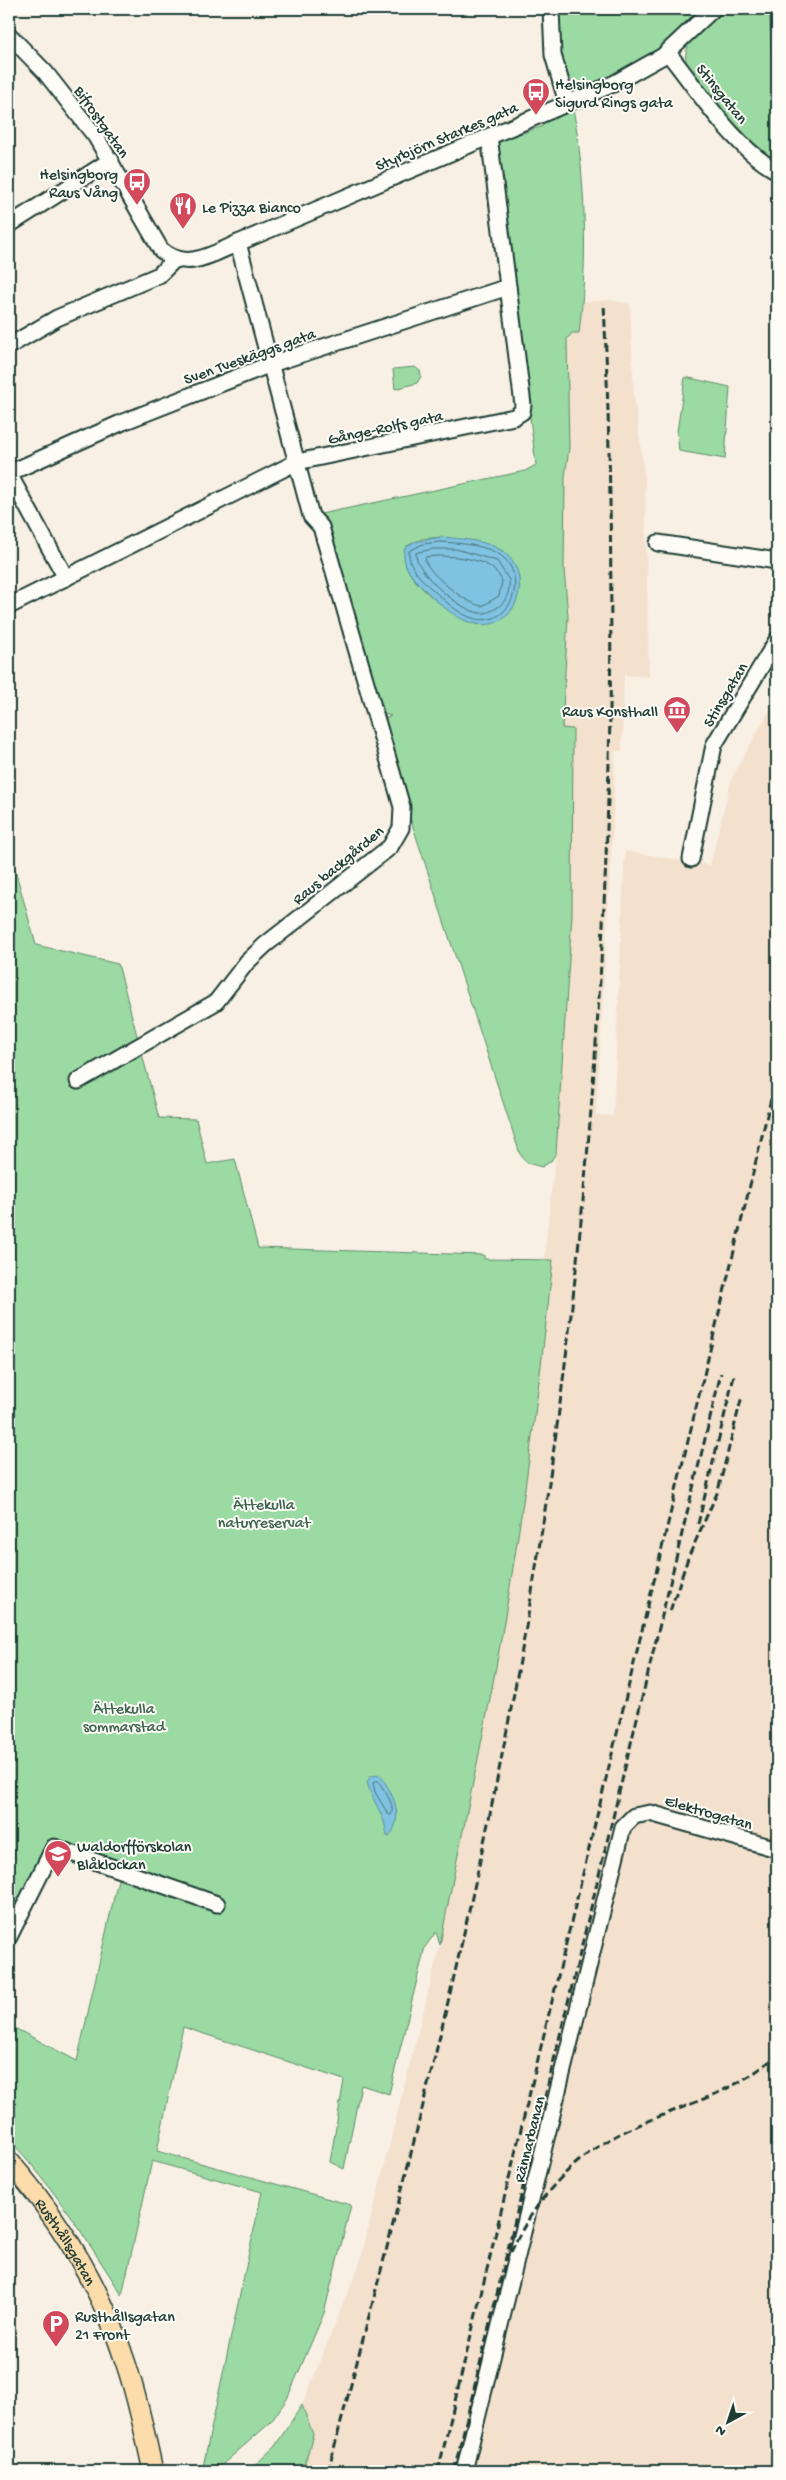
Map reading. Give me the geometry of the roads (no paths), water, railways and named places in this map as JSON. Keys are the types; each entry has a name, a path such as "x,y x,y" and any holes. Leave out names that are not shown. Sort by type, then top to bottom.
{"main road":[{"name":"Rusthållsgatan","path":"9,2161 49,2211 70,2243 104,2306 127,2365 153,2471"}],"street":[{"path":"550,9 553,55 567,103"},
{"name":"Styrbjörn Starkes gata","path":"175,259 184,262 196,260 613,84 668,53 713,9"},
{"name":"Bifrostgatan","path":"9,35 61,91 111,160 157,244 175,259"},
{"name":"Stinsgatan","path":"668,53 742,145 777,172"},
{"name":"Gånge-Rolfs gata","path":"9,606 297,462 514,417 522,412 524,405 489,136"},
{"path":"9,225 111,160"},
{"name":"Raus backgården","path":"78,1081 216,1002 258,951 390,847 398,837 403,815 400,798 365,684 321,527 311,516 238,243"},
{"path":"9,346 57,318 159,275 175,259"},
{"name":"Sven Tveskäggs gata","path":"9,474 123,422 271,364 508,287"},
{"path":"9,474 66,578"},
{"path":"658,543 777,562"},
{"name":"Stinsgatan","path":"691,859 714,745 777,640"},
{"name":"Elektrogatan","path":"631,1818 650,1813 777,1849"},
{"name":"Rännarbanan","path":"464,2471 619,1836 623,1827 631,1818"},
{"path":"9,1937 54,1847 217,1904"}],"water":[{"path":"441,537 476,541 493,546 507,555 515,565 519,577 519,589 516,601 510,612 502,620 491,624 477,624 456,616 421,587 409,572 404,560 405,548 414,542"},
{"path":"380,1775 393,1797 397,1813 394,1829 389,1837 367,1782 371,1776"}],"railway":[{"path":"328,2471 409,2163 459,1956 482,1853 523,1644 550,1478 571,1311 588,1144 600,976 608,808 611,639 604,303"},
{"path":"438,2471 777,1074"},
{"path":"454,2471 721,1373"},
{"path":"698,1524 734,1376"},
{"path":"670,1611 688,1558 718,1491 742,1396"},
{"path":"511,2252 521,2232 546,2195 560,2178 593,2150 632,2128 726,2089 761,2068 777,2055"}],"place":[{"name":"Helsingborg Sigurd Rings gata","path":"536,116"},
{"name":"Helsingborg Raus Vång","path":"137,206"},
{"name":"Le Pizza Bianco","path":"183,230"},
{"name":"Raus Konsthall","path":"677,734"},
{"name":"Waldorfförskolan Blåklockan","path":"58,1878"},
{"name":"Rusthållsgatan 21 Front","path":"56,2348"}],"park label":[{"name":"Ättekulla naturreservat","path":"264,1512"},
{"name":"Ättekulla sommarstad","path":"124,1716"}]}
